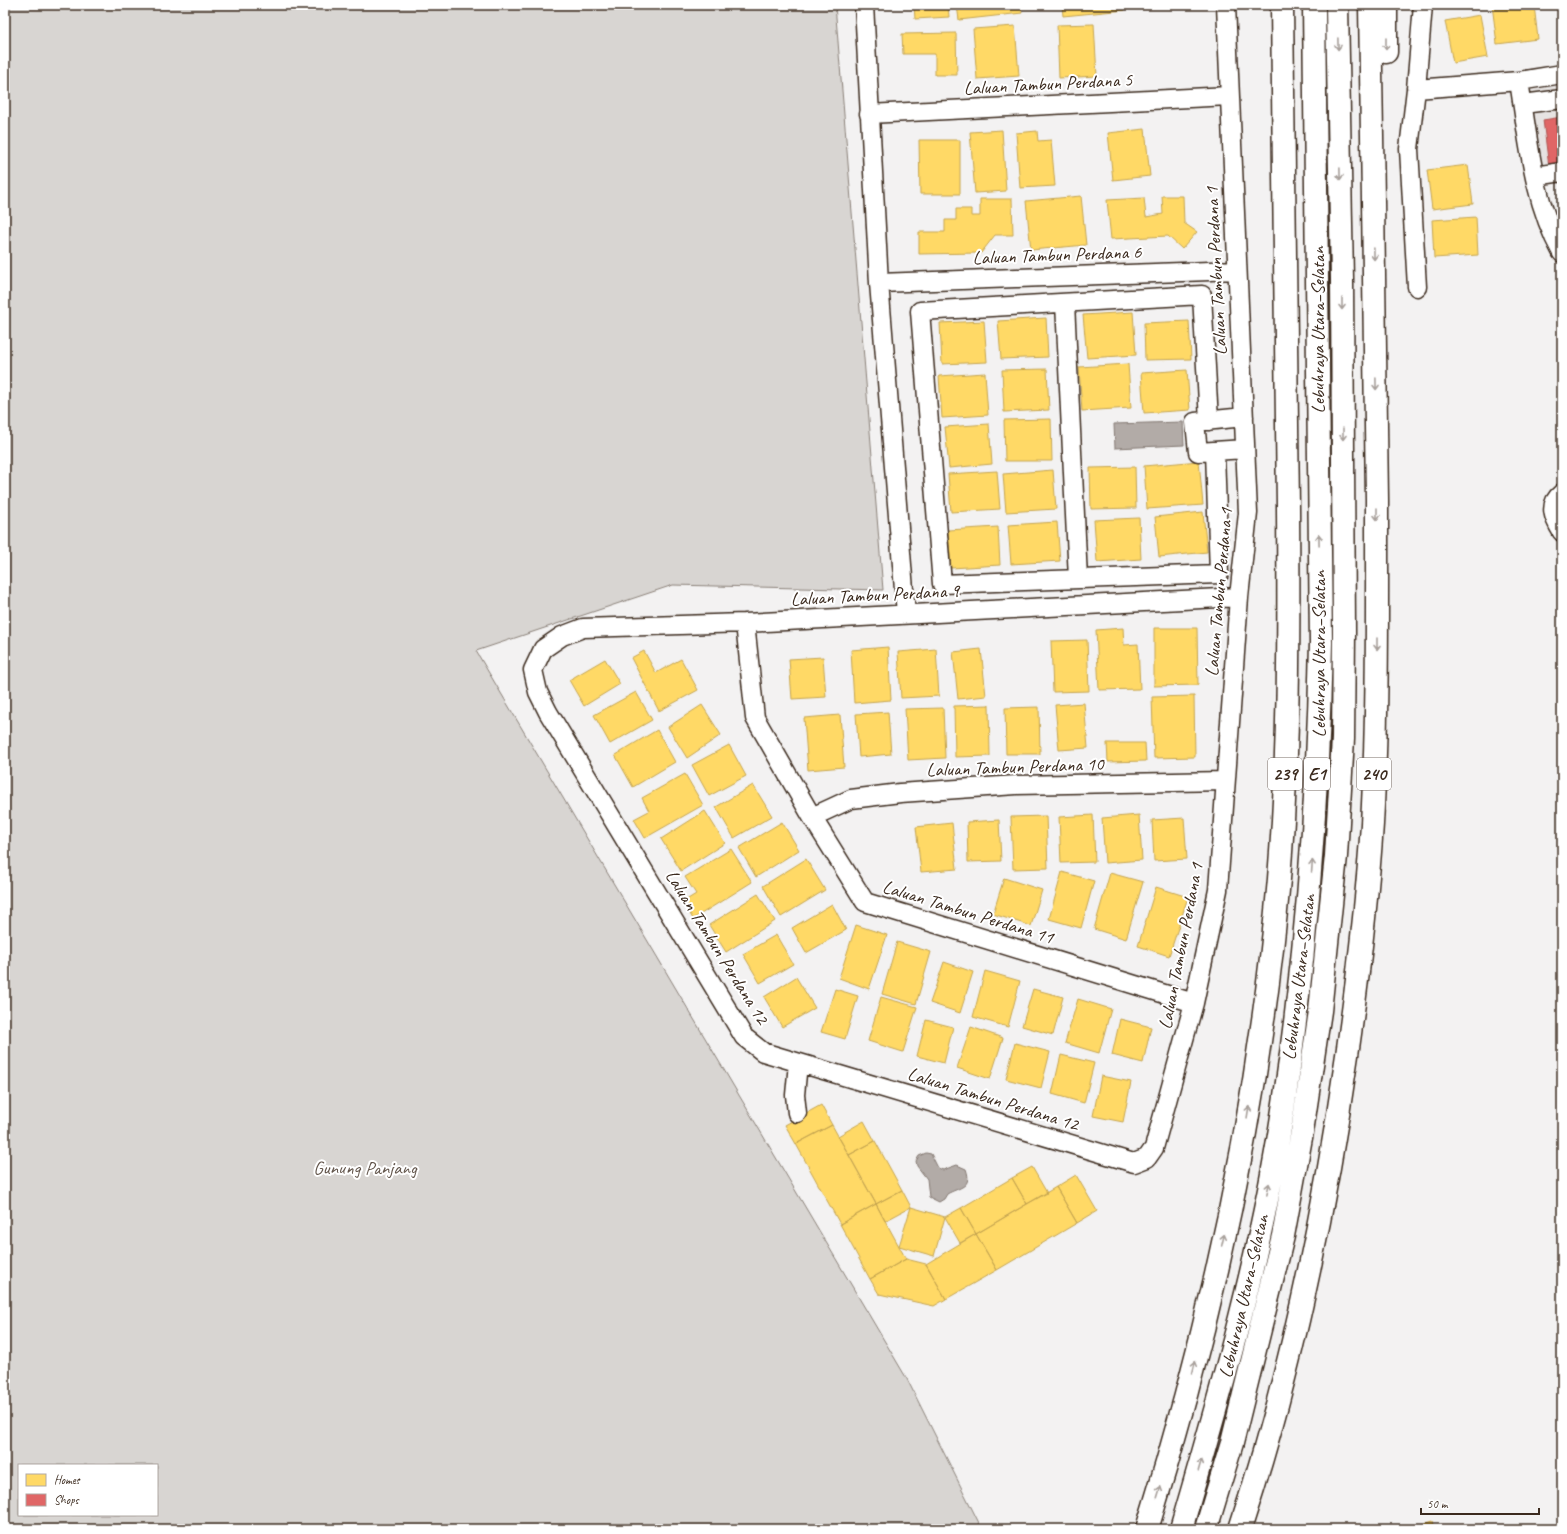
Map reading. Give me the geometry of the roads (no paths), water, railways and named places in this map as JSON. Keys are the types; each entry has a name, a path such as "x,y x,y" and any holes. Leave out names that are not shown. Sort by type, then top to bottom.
{"main road":[{"name":"239","path":"1147,1529 1177,1433 1204,1328 1239,1168 1266,992 1279,879 1288,742 1288,574 1282,5"},
{"name":"Lebuhraya Utara–Selatan","path":"1181,1529 1224,1382 1260,1232 1284,1105 1299,989 1310,882 1319,731 1322,643 1314,5"},
{"name":"Lebuhraya Utara–Selatan","path":"1206,1529 1232,1443 1283,1236 1302,1132 1320,1011 1336,856 1343,739 1344,633 1342,287 1337,5"},
{"name":"240","path":"1240,1529 1262,1464 1306,1287 1334,1144 1358,973 1372,827 1377,669 1376,392 1370,5"},
{"path":"1373,223 1385,174 1386,5"}],"street":[{"path":"864,5 879,283 906,614"},
{"name":"Laluan Tambun Perdana 1","path":"1134,1163 1147,1158 1154,1148 1194,1003 1218,890 1239,597 1248,513 1226,5"},
{"path":"1417,287 1409,149 1423,5"},
{"path":"1416,89 1519,81 1562,74"},
{"path":"1519,81 1535,176 1544,213 1561,250"},
{"name":"Laluan Tambun Perdana 5","path":"870,114 1229,96"},
{"path":"1523,104 1562,99"},
{"path":"1535,176 1562,172"},
{"name":"Laluan Tambun Perdana 6","path":"879,283 1237,270"},
{"path":"1209,420 1202,295 920,311 942,584 1219,574 1215,451"},
{"path":"1065,303 1078,579"},
{"path":"1244,418 1195,422 1198,452 1245,449"},
{"path":"1562,493 1554,502 1552,508 1553,515 1562,532"},
{"name":"Laluan Tambun Perdana 9","path":"533,670 543,649 562,636 583,628 745,623 1239,597"},
{"name":"Laluan Tambun Perdana 11","path":"745,623 755,718 812,817 865,902 1194,1003"},
{"name":"Laluan Tambun Perdana 12","path":"533,670 538,692 548,712 744,1036 763,1052 1134,1163"},
{"name":"Laluan Tambun Perdana 10","path":"812,817 851,799 900,793 1016,785 1225,781"},
{"path":"797,1113 795,1095 798,1063"}],"park label":[{"name":"Gunung Panjang","path":"365,1168"}]}
